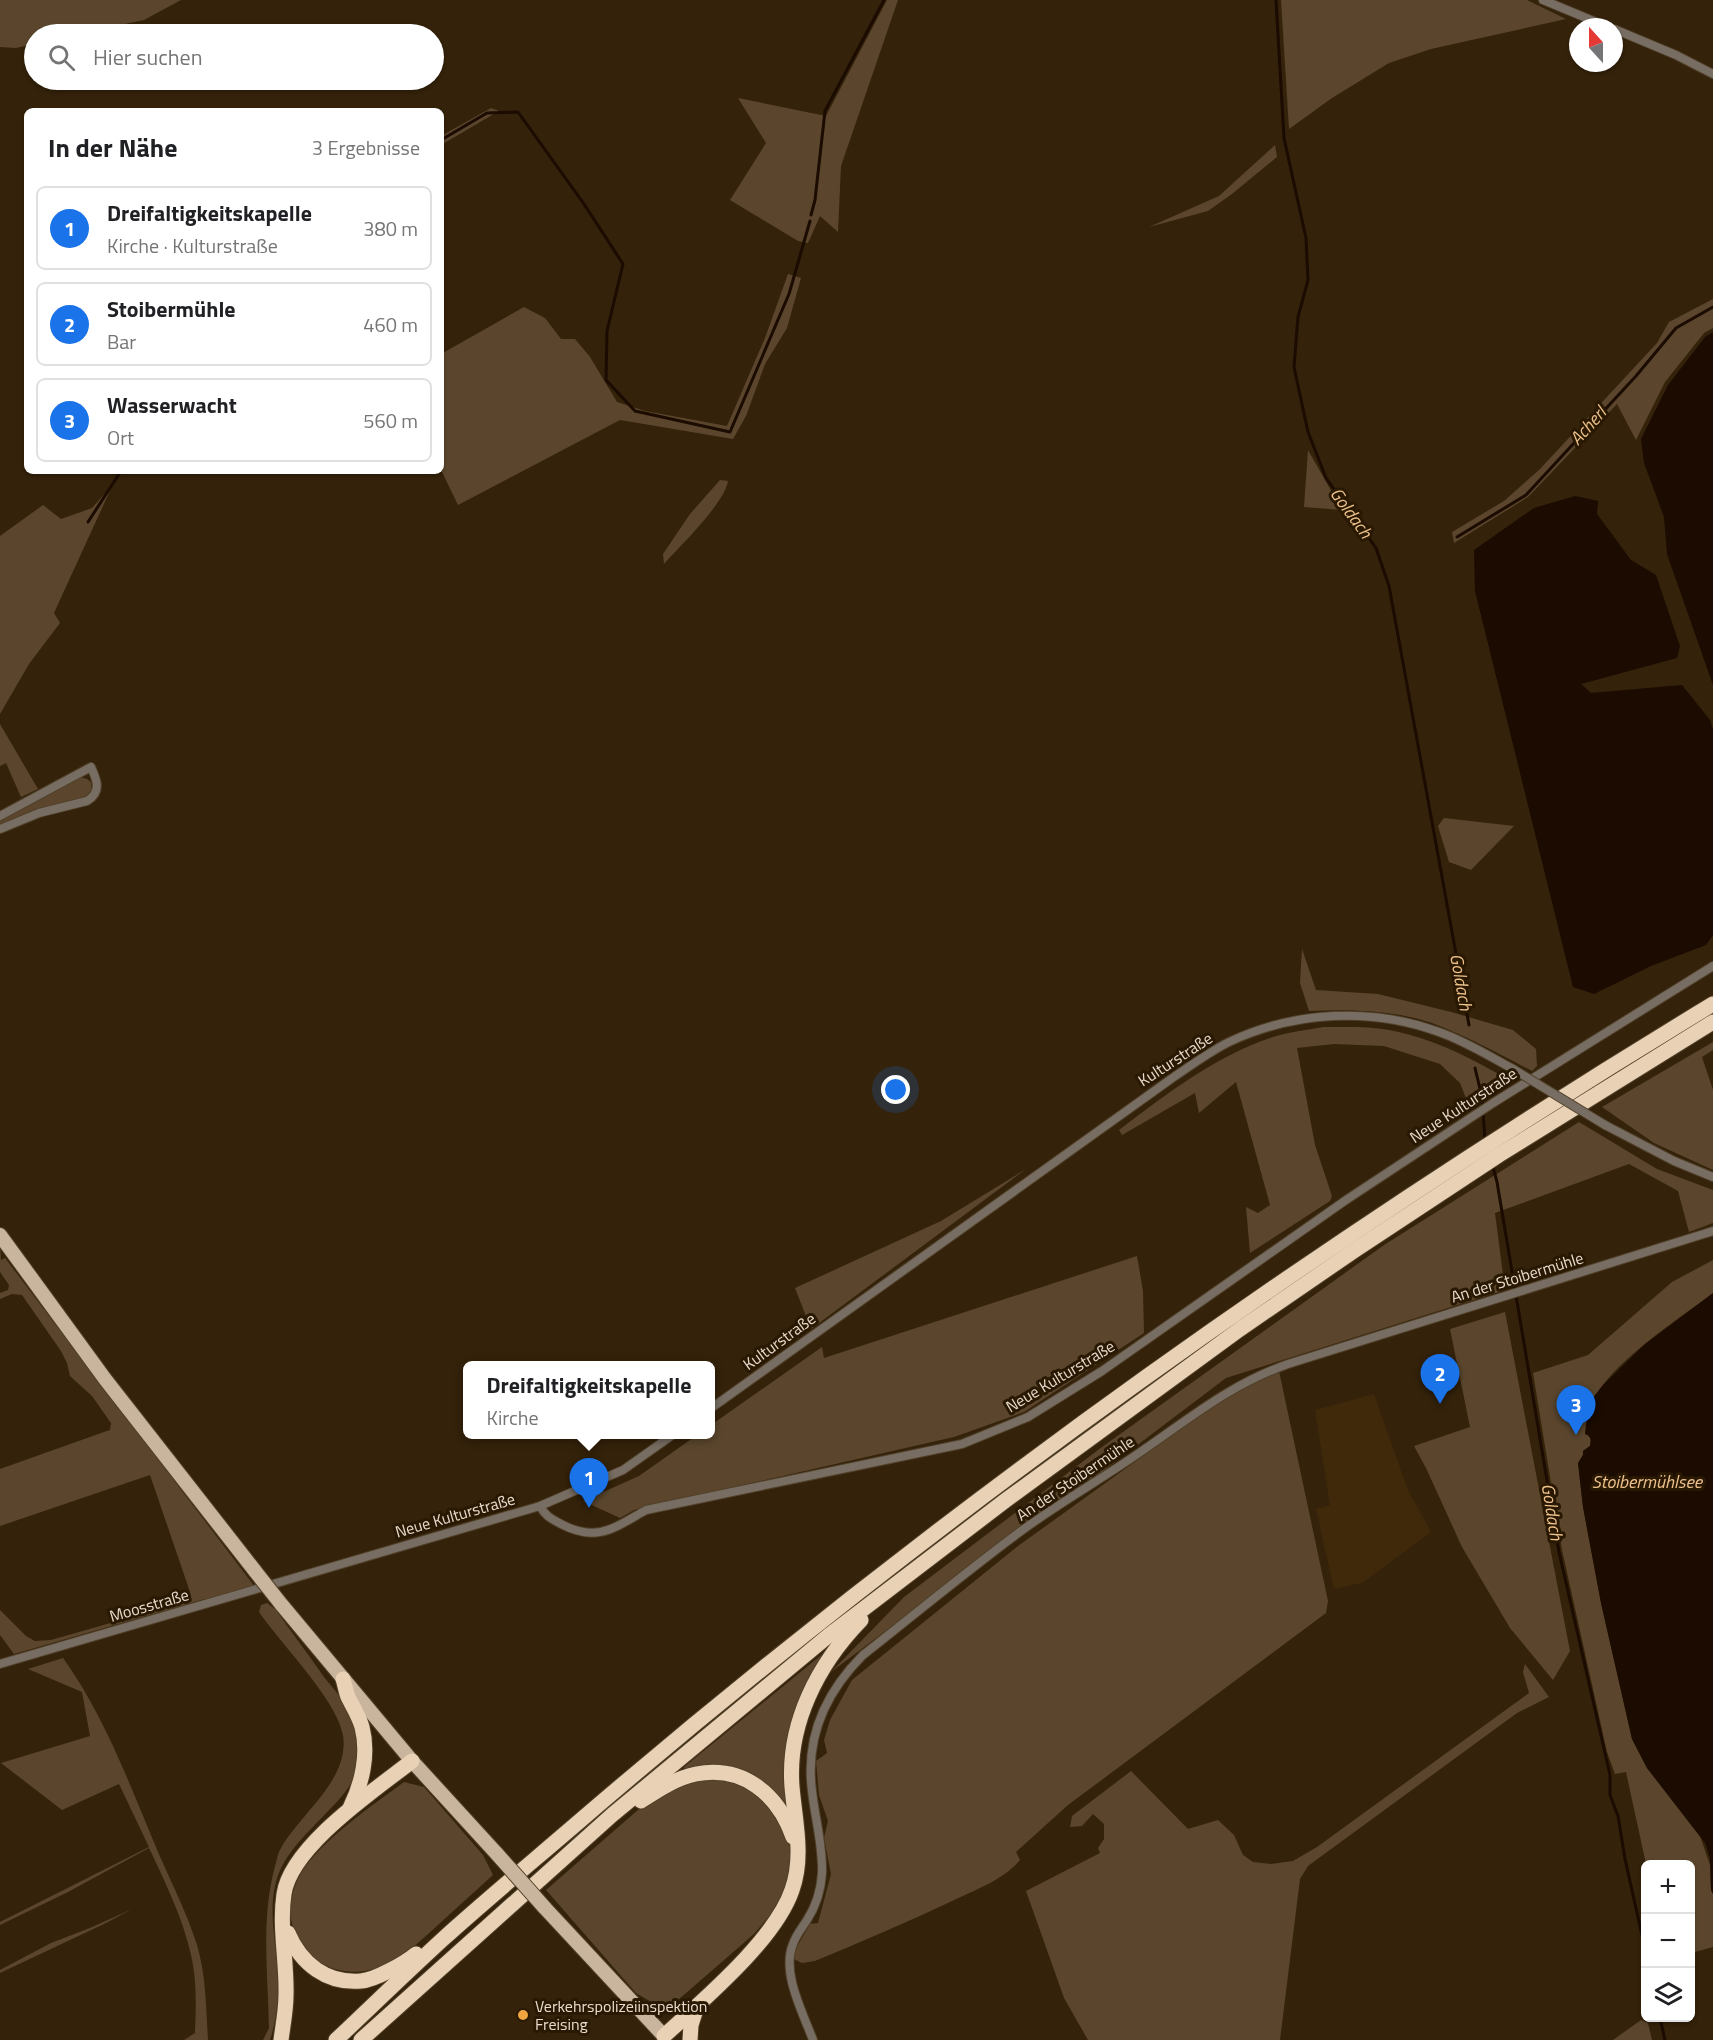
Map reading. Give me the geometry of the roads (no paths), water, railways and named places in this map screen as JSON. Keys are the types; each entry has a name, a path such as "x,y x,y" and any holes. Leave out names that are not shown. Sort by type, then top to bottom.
{"highway":[{"path":"336,2040 444,1938 679,1735 831,1612 975,1502 1231,1316 1345,1237 1477,1150 1713,1004"},
{"path":"361,2040 612,1815 756,1695 1025,1486 1240,1329 1499,1155 1713,1022"},
{"path":"664,2036 750,1953 774,1924 792,1892 797,1871 798,1835 792,1785 794,1749 802,1710 838,1644 860,1621 894,1595 903,1579"},
{"path":"343,1679 362,1726 365,1756 358,1792 348,1811"},
{"path":"280,2040 286,1996 284,1892 296,1866 312,1844 348,1811 412,1761"},
{"path":"612,1815 631,1808 656,1791 683,1778 708,1773 732,1775 756,1785 769,1796 782,1812 797,1848"},
{"path":"284,1923 295,1949 312,1968 336,1979 363,1981 405,1963 428,1944 444,1938"},
{"path":"690,2040 691,2025 697,2006"}],"main road":[{"path":"0,1235 105,1379 281,1604 343,1679 412,1761 664,2036"}],"street":[{"path":"1543,0 1586,18"},
{"path":"1623,34 1676,55 1713,74"},
{"path":"0,816 91,767 97,782 92,798 39,813 0,829"},
{"name":"Neue Kulturstraße","path":"306,1576 540,1506 545,1515 575,1531 589,1534 599,1533 645,1510 962,1444 1029,1417 1102,1371 1346,1200 1473,1116 1713,966"},
{"name":"Kulturstraße","path":"715,1406 1210,1053 1247,1034 1299,1019 1330,1016 1376,1017 1399,1020 1441,1033 1466,1043 1513,1069 1605,1125 1674,1161 1713,1178"},
{"name":"An der Stoibermühle","path":"813,2040 794,1986 789,1958 794,1940 817,1899 822,1874 811,1789 811,1752 826,1704 844,1674 863,1655 1022,1531 1233,1388 1259,1375 1713,1231"},
{"path":"540,1506 623,1470 667,1439"},
{"name":"Moosstraße","path":"0,1664 306,1576"}],"water":[{"path":"1713,332 1713,685 1667,554 1664,517 1644,463 1641,439 1668,385 1705,337"},
{"path":"1575,496 1598,501 1597,514 1631,560 1656,575 1680,646 1677,658 1581,684 1591,693 1682,685 1710,720 1713,729 1713,935 1706,945 1651,966 1594,994 1573,987 1475,591 1474,550 1534,508"},
{"name":"Stoibermühlsee","path":"1713,1293 1713,1894 1710,1858 1705,1843 1647,1768 1632,1739 1601,1603 1583,1507 1578,1463 1583,1451 1590,1446 1591,1439 1585,1434 1589,1408 1592,1399 1603,1385 1644,1345"}],"waterway":[{"path":"811,215 815,200 825,111 884,0"},
{"name":"Goldach","path":"1276,0 1284,138 1306,238 1308,280 1298,317 1294,367 1308,432 1326,478 1376,548 1389,586 1469,1025"},
{"path":"444,138 487,113 518,112 584,204 623,264 607,331 606,380 635,411 730,432 789,294 810,221"},
{"name":"Acherl","path":"1457,537 1526,495 1636,376 1676,328 1713,307"},
{"path":"88,522 119,474"},
{"name":"Goldach","path":"1475,1068 1482,1097 1485,1140"},
{"name":"Goldach","path":"1493,1167 1559,1552 1610,1775 1610,1795 1618,1816 1641,1931"},
{"name":"Goldach","path":"1661,2022 1665,2040"}],"place":[{"name":"Stoibermühle","path":"1440,1404"},
{"name":"Wasserwacht","path":"1576,1435"},
{"name":"Dreifaltigkeitskapelle","path":"589,1508"},
{"name":"Verkehrspolizeiinspektion Freising","path":"523,2015"}]}
